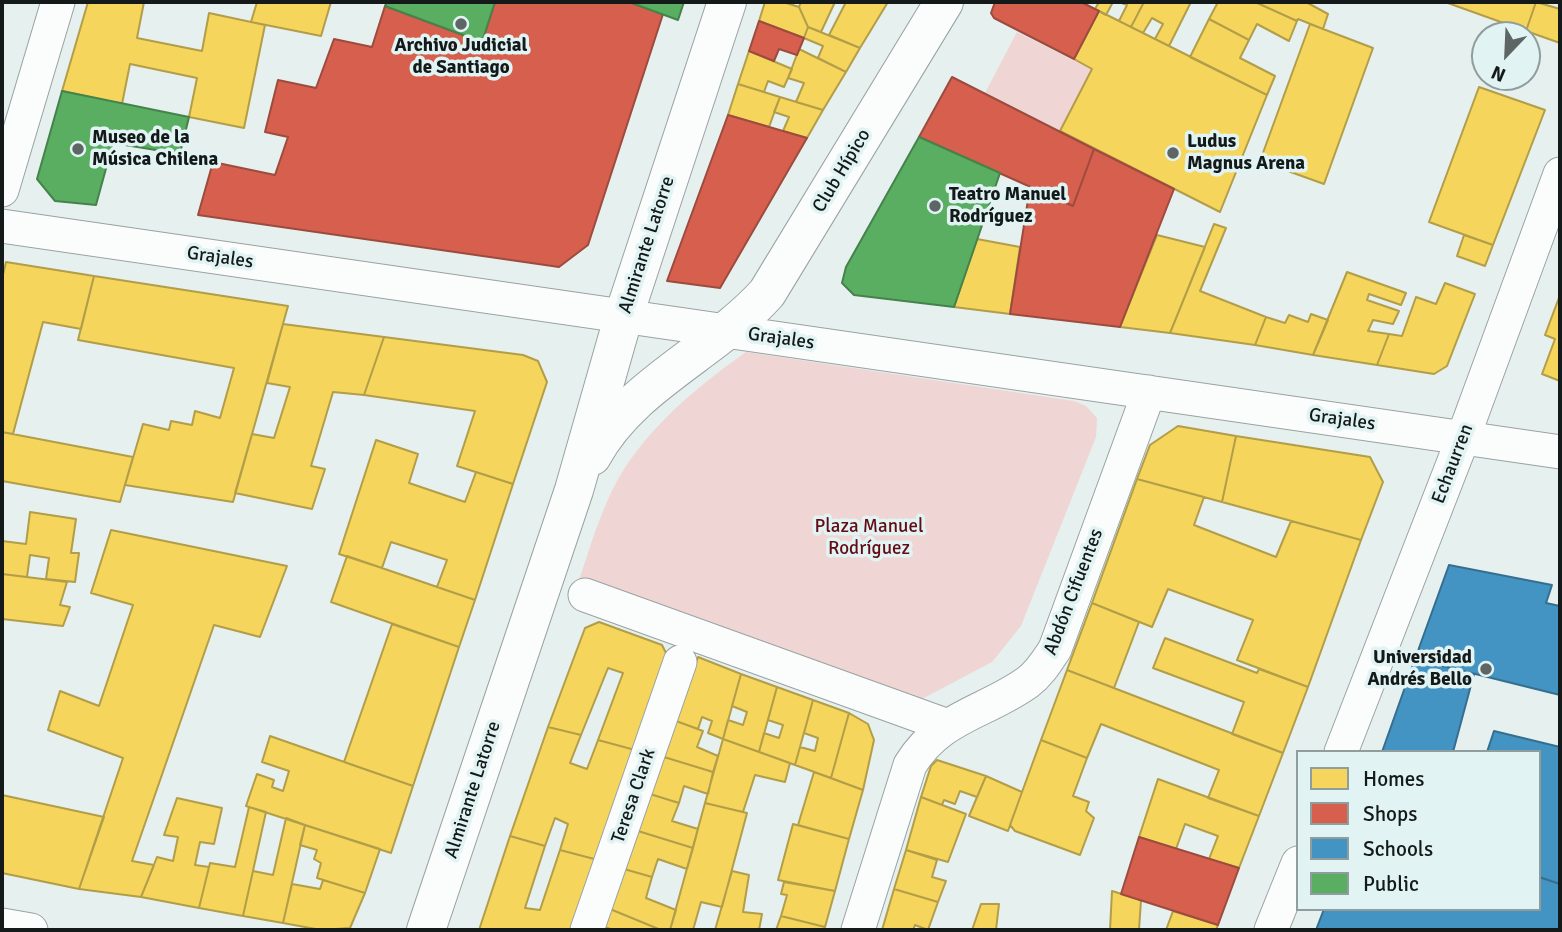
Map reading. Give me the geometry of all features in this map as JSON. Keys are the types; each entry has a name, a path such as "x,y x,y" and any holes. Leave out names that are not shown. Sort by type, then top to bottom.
{"main road":[{"name":"Almirante Latorre","path":"426,930 574,490 624,315 727,2"},
{"name":"Club Hípico","path":"729,331 767,293 785,266 944,2"},
{"name":"Almirante Latorre","path":"574,490 600,442 624,413 644,394 729,331"}],"street":[{"path":"2,190 58,2"},
{"name":"Echaurren","path":"1342,750 1463,438 1560,174"},
{"name":"Grajales","path":"2,226 1560,452"},
{"name":"Abdón Cifuentes","path":"858,930 910,765 923,743 948,726 1027,683 1040,671 1055,649 1149,392"},
{"path":"585,595 948,726"},
{"name":"Teresa Clark","path":"587,930 680,662"},
{"path":"1272,930 1296,868"},
{"path":"2,925 32,930"}],"green space":[{"path":"1099,14 1218,210 985,93 1017,32 1073,60"},
{"name":"Plaza Manuel Rodríguez","path":"746,352 1074,401 1086,406 1097,418 1096,437 1021,626 992,662 882,720 571,606 606,504 631,459 647,438 684,400"}],"building: Homes":[{"path":"88,2 144,2 137,38 202,51 209,13 265,25 244,128 189,117 197,78 130,64 122,104 62,91"},
{"path":"257,2 331,2 321,36 251,22"},
{"path":"765,2 783,2 799,7 808,27 804,38 759,21"},
{"path":"801,2 835,2 821,32 808,27 799,7"},
{"path":"846,2 888,2 860,48 829,35"},
{"path":"1099,2 1113,2 1106,15 1095,9"},
{"path":"1119,2 1144,2 1131,27 1119,21 1127,5"},
{"path":"1144,2 1191,2 1169,46 1155,39 1163,24 1152,18 1143,33 1131,27"},
{"path":"1218,2 1255,2 1297,21 1289,41 1257,24 1249,40 1209,19"},
{"path":"1255,2 1306,2 1328,14 1323,29 1298,19 1297,21"},
{"path":"1445,2 1536,2 1529,21 1498,21"},
{"path":"1536,2 1560,9 1560,43 1541,36 1541,21 1529,21"},
{"name":"Ludus Magnus Arena","path":"1099,11 1267,95 1220,212 1060,131 1092,69 1074,59"},
{"path":"1209,19 1249,40 1240,58 1275,76 1267,95 1190,57"},
{"path":"1310,24 1373,48 1324,184 1260,161"},
{"path":"808,27 860,48 846,72 818,58 823,46 804,38"},
{"path":"799,49 846,72 823,110 796,102 804,83 788,78"},
{"path":"749,51 792,69 784,87 768,81 764,92 738,84"},
{"path":"738,84 780,97 769,127 728,115"},
{"path":"1478,91 1490,91 1545,110 1493,245 1429,222"},
{"path":"780,97 823,110 807,138 783,131 789,117 774,112"},
{"path":"1214,224 1226,228 1200,291 1266,317 1255,345 1170,333"},
{"path":"1157,235 1205,247 1170,333 1120,327"},
{"path":"1464,235 1493,245 1485,266 1457,256"},
{"path":"977,239 1020,247 1010,314 954,307"},
{"path":"6,262 94,276 81,329 43,322 13,434 2,432 2,279"},
{"path":"1347,272 1406,293 1401,305 1369,294 1367,300 1399,311 1393,324 1373,320 1368,331 1389,334 1377,365 1313,355"},
{"path":"94,276 288,306 233,502 125,485 143,424 169,430 171,421 192,425 195,411 220,418 234,368 78,340"},
{"path":"1445,283 1475,294 1447,366 1434,374 1377,365 1389,334 1402,336 1416,297 1436,304"},
{"path":"1560,295 1560,381 1542,374 1555,339 1545,335"},
{"path":"1311,314 1328,320 1313,355 1255,345 1266,317 1285,323 1289,315 1308,322"},
{"path":"283,324 384,337 364,395 333,392 311,466 325,469 312,509 235,493 252,434 274,438 290,387 267,383"},
{"path":"384,337 523,355 538,361 547,382 513,484 457,466 475,411 364,395"},
{"path":"1178,426 1236,436 1222,502 1137,479 1150,445"},
{"path":"2,432 133,457 120,502 2,481"},
{"path":"1236,436 1370,457 1383,482 1361,540 1222,502"},
{"path":"376,440 418,454 409,483 465,502 476,472 513,484 475,600 437,587 447,560 391,542 382,568 339,554"},
{"path":"1137,479 1204,497 1194,525 1276,557 1291,521 1361,540 1308,687 1237,660 1253,620 1168,589 1152,627 1092,603"},
{"path":"30,512 76,519 71,553 79,553 75,582 46,579 49,558 30,555 27,577 2,574 2,541 26,544"},
{"path":"111,530 287,566 260,637 214,625 132,861 154,865 141,897 79,889 123,758 48,730 60,691 99,706 133,605 91,593"},
{"path":"347,556 475,600 459,647 331,602"},
{"path":"2,574 67,582 60,605 70,607 63,626 2,619"},
{"path":"1092,603 1139,622 1114,688 1067,670"},
{"path":"599,622 662,645 668,657 635,750 598,740 623,673 608,668 581,735 548,727 585,628"},
{"path":"392,624 459,647 413,786 344,762"},
{"path":"1165,638 1257,673 1259,669 1308,687 1283,753 1232,734 1244,702 1153,668"},
{"path":"698,657 741,674 723,739 708,733 712,721 702,717 698,729 676,721"},
{"path":"1067,670 1283,753 1259,816 1208,798 1219,770 1101,724 1087,758 1041,740"},
{"path":"741,674 777,687 759,752 723,739 728,720 743,725 747,712 732,706"},
{"path":"777,687 813,700 795,765 759,752 764,733 779,738 783,725 768,720"},
{"path":"813,700 849,713 831,778 795,765 800,747 815,751 818,738 804,733"},
{"path":"849,713 868,724 874,740 863,790 831,778"},
{"path":"676,721 703,731 697,747 718,756 713,772 664,757"},
{"path":"548,727 581,735 570,763 587,769 598,740 635,750 598,860 560,850 568,824 555,818 545,846 510,836"},
{"path":"270,736 413,786 391,853 246,806 257,774 274,780 272,787 283,791 289,771 262,762"},
{"path":"723,739 790,763 785,782 755,775 743,812 705,803"},
{"path":"1041,740 1087,758 1073,796 1089,802 1086,811 1094,818 1080,855 1015,831 1010,825"},
{"path":"664,757 713,772 708,794 684,786 679,803 650,794"},
{"path":"937,760 986,776 977,797 960,791 955,804 944,800 942,805 921,797 931,766"},
{"path":"814,772 863,790 849,839 798,825"},
{"path":"986,776 1022,792 1008,831 969,816"},
{"path":"1158,779 1259,816 1239,868 1209,859 1218,836 1185,824 1176,849 1139,837"},
{"path":"650,794 679,803 672,821 698,829 693,848 638,831"},
{"path":"2,795 104,817 79,889 2,873"},
{"path":"921,797 966,814 948,862 906,850"},
{"path":"177,798 222,808 214,844 200,842 195,865 209,867 199,908 141,897 157,857 173,861 178,837 164,835"},
{"path":"705,803 747,813 722,907 701,902 693,930 670,930"},
{"path":"249,807 266,812 243,916 199,908 210,863 235,867"},
{"path":"286,818 305,825 283,923 243,916 253,871 273,875"},
{"path":"793,824 849,839 835,891 778,880"},
{"path":"305,825 380,849 365,893 317,878 321,863 314,859 317,850 300,845"},
{"path":"638,831 693,848 687,869 658,859 652,877 624,869"},
{"path":"510,836 545,846 525,908 540,910 560,850 598,860 575,930 479,930"},
{"path":"906,850 937,860 932,877 946,881 938,902 894,889"},
{"path":"624,869 652,877 646,898 676,910 670,930 661,930 610,909"},
{"path":"732,871 749,875 743,912 762,914 759,930 715,930"},
{"path":"323,880 365,893 350,928 321,930 283,923 292,884 320,889"},
{"path":"784,882 835,891 825,927 781,916 787,895 781,894"},
{"path":"894,889 938,902 928,930 915,925 913,930 882,930"},
{"path":"1112,891 1141,900 1139,930 1110,930"},
{"path":"981,904 999,904 996,930 972,930"},
{"path":"610,909 661,930 614,930 604,927"},
{"path":"1173,911 1218,925 1216,930 1166,930"},
{"path":"781,916 825,927 824,930 776,930"}],"building: Shops":[{"path":"495,2 629,2 663,14 588,245 559,267 198,215 213,162 275,175 288,137 265,132 278,80 316,88 334,39 372,47 385,6 482,42"},
{"path":"995,2 1081,2 1099,11 1074,59 994,18 991,13"},
{"path":"759,21 804,38 797,55 779,49 774,61 749,51"},
{"path":"952,77 1094,149 1073,206 919,137"},
{"path":"728,115 807,138 720,288 667,281"},
{"path":"1094,149 1174,189 1120,327 1010,314 1030,187 1073,206"},
{"path":"1139,837 1239,868 1218,925 1121,894"}],"building: Schools":[{"path":"1449,565 1552,585 1546,603 1560,606 1560,695 1415,659"},
{"path":"1415,659 1474,674 1454,750 1383,750"},
{"path":"1494,731 1560,747 1560,884 1541,878 1541,750 1488,750"},
{"path":"1541,878 1560,884 1560,930 1316,930 1323,911 1541,911"}],"building: Public":[{"name":"Archivo Judicial de Santiago","path":"387,2 495,2 482,42 385,6"},
{"path":"629,2 684,2 678,20"},
{"name":"Museo de la Música Chilena","path":"62,91 189,117 180,154 113,143 96,205 55,201 37,179"},
{"name":"Teatro Manuel Rodríguez","path":"919,137 1000,173 954,307 854,295 842,283 846,267"}],"place":[{"name":"Archivo Judicial de Santiago","path":"461,24"},
{"name":"Museo de la Música Chilena","path":"78,149"},
{"name":"Ludus Magnus Arena","path":"1173,153"},
{"name":"Teatro Manuel Rodríguez","path":"935,206"},
{"name":"Universidad Andrés Bello","path":"1486,669"}]}
